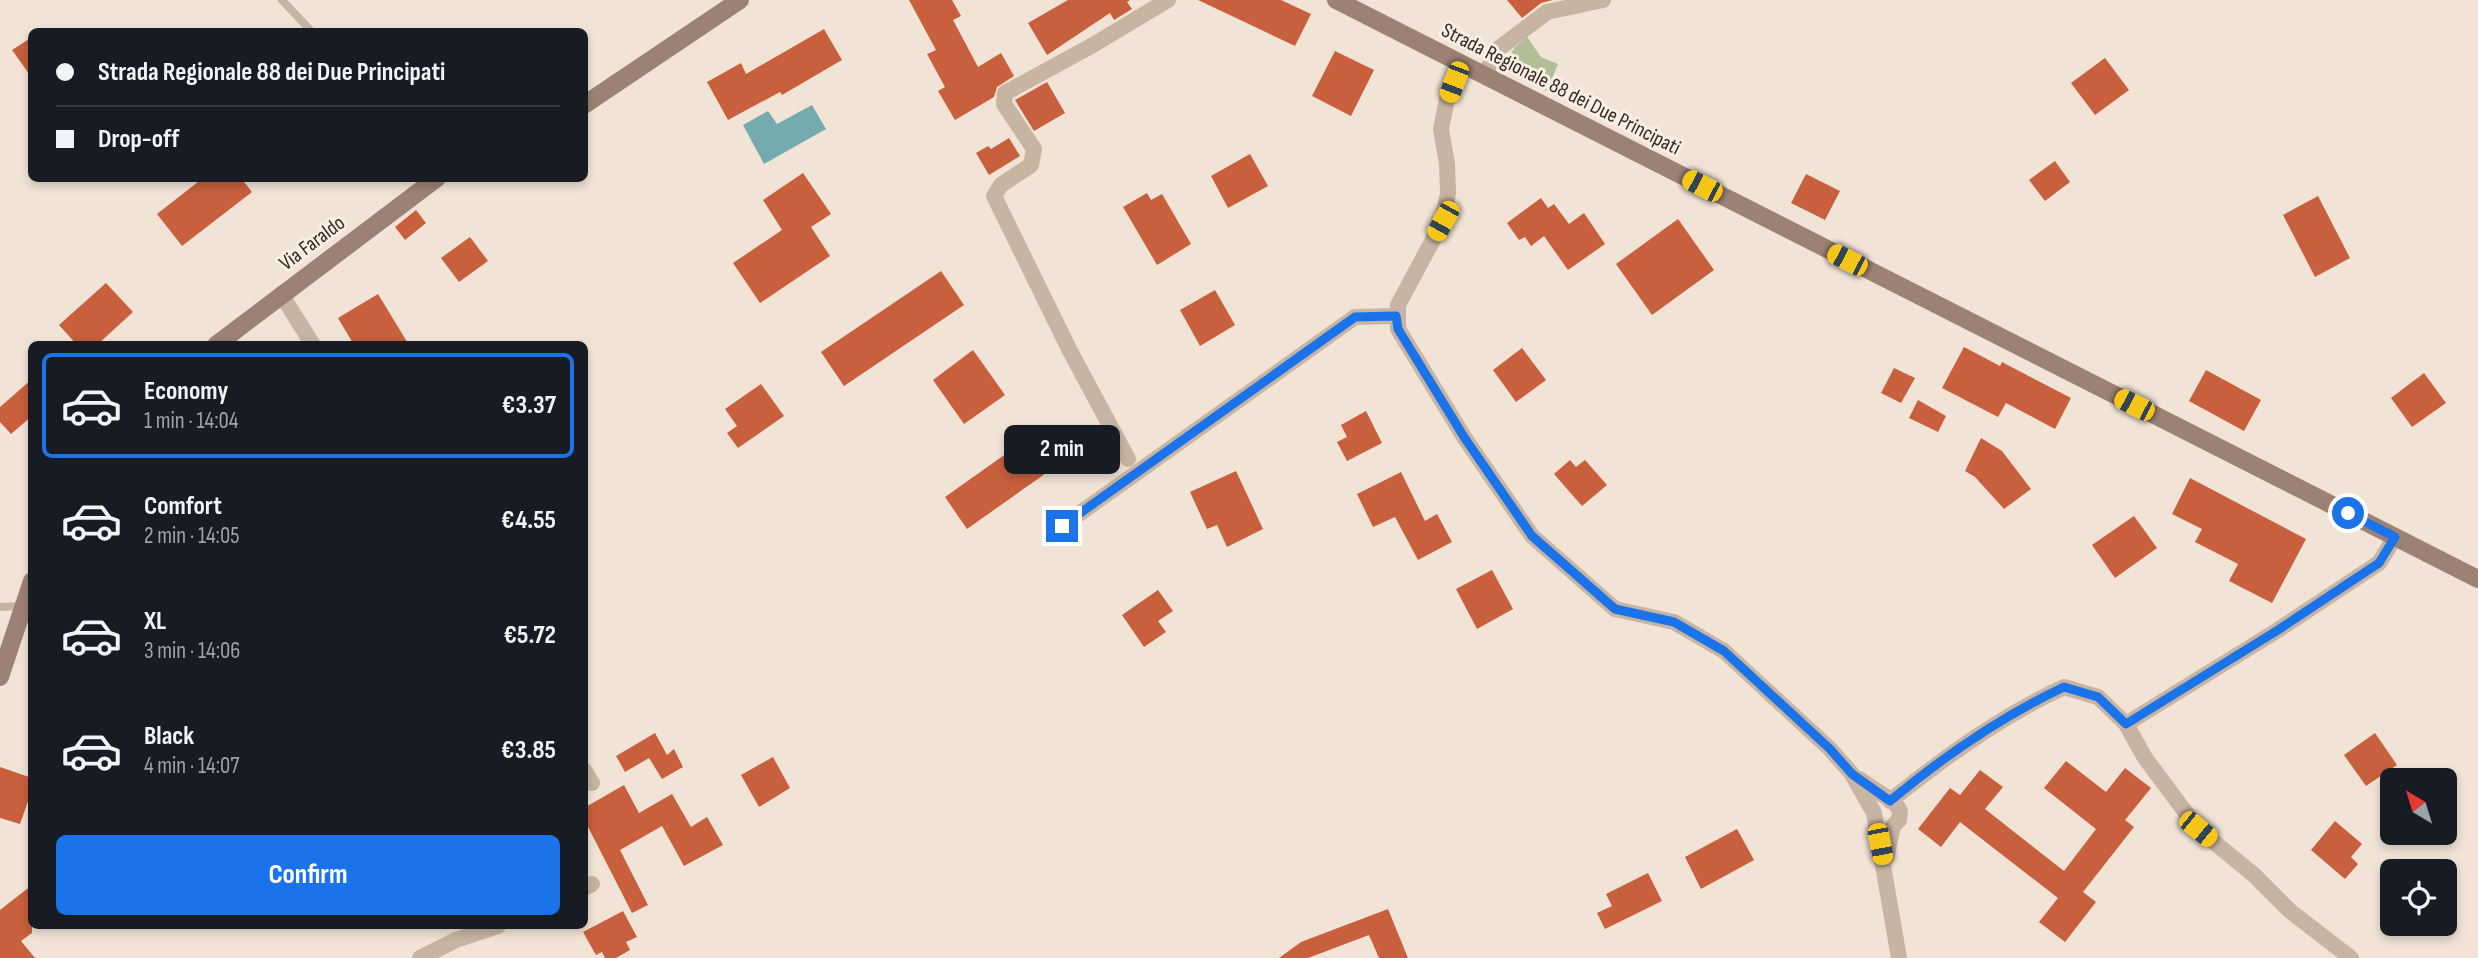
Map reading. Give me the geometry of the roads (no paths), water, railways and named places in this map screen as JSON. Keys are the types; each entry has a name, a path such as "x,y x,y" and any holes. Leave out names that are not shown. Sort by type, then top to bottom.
{"main road":[{"path":"588,103 618,85 740,0"},
{"name":"Strada Regionale 88 dei Due Principati","path":"1336,0 2478,579"},
{"name":"Via Faraldo","path":"221,341 432,182"},
{"path":"0,677 28,591"}],"street":[{"path":"1128,459 1070,351 994,197 1001,185 1031,165 1034,149 1004,104 1005,93 1168,0"},
{"path":"1484,76 1498,49 1547,12 1602,0"},
{"path":"1461,64 1447,99 1441,129 1447,164 1448,193 1443,221 1398,305 1398,329 1464,437 1532,536 1615,609 1674,622 1724,651 1893,810"},
{"path":"281,294 310,341"},
{"path":"1062,526 1355,317 1396,316"},
{"path":"2126,724 2278,630 2379,563 2395,537"},
{"path":"1852,774 1875,817 1884,827 1893,810 1941,760 2021,707 2064,687 2098,697 2126,724 2145,758 2198,829 2254,875 2290,911 2351,958"},
{"path":"1893,810 1879,804 1875,817 1899,958"},
{"path":"1884,867 1893,810"},
{"path":"421,958 456,940 489,929"}],"lane":[{"path":"282,0 308,28"},
{"path":"0,607 22,606"}],"water":[{"path":"812,105 826,129 764,164 743,125 768,111 777,124"}]}
